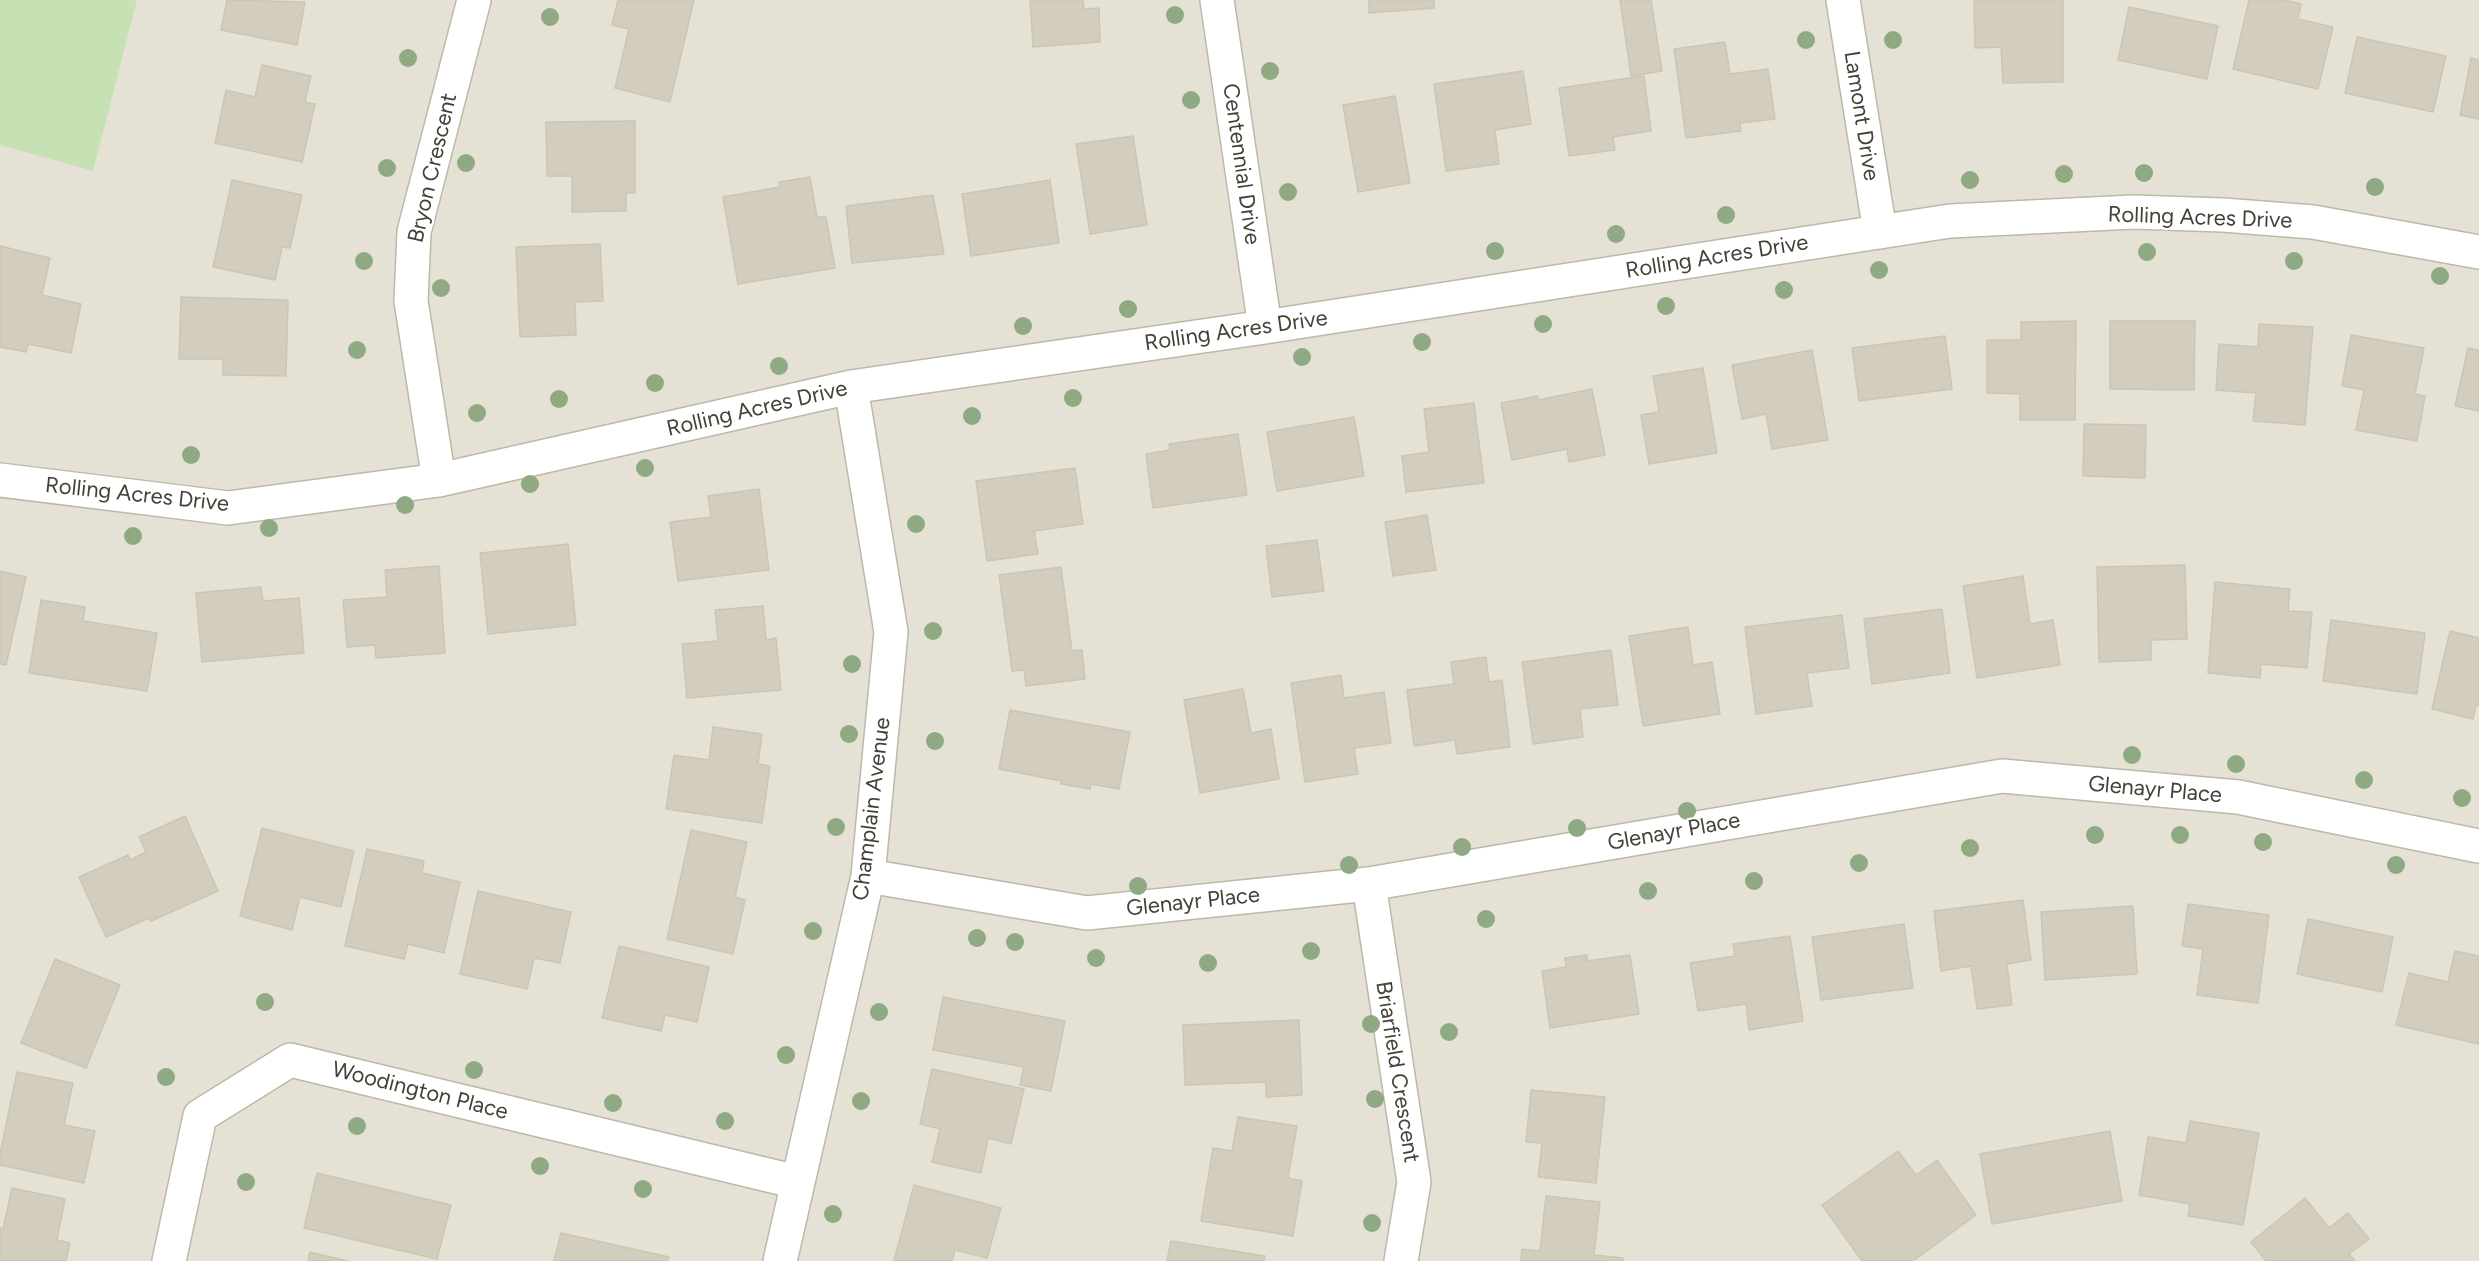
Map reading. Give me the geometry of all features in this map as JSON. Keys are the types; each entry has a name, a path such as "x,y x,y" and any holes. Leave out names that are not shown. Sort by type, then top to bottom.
{"street":[{"name":"Bryon Crescent","path":"439,480 411,301 414,232 474,0"},
{"name":"Centennial Drive","path":"1217,0 1265,327"},
{"name":"Lamont Drive","path":"1843,0 1880,232"},
{"name":"Rolling Acres Drive","path":"0,480 228,508 439,480 851,387 1265,327 1961,220 2133,212 2178,213 2313,222 2479,252"},
{"name":"Champlain Avenue","path":"780,1261 867,876 891,632 851,387"},
{"name":"Glenayr Place","path":"867,876 1087,913 1369,884 2002,776 2238,797 2479,846"},
{"name":"Briarfield Crescent","path":"1369,884 1414,1182 1401,1261"},
{"name":"Woodington Place","path":"169,1261 200,1116 290,1060 797,1182"}],"shaded area":[{"path":"0,0 2479,0 2479,1261 0,1261"}],"green space":[{"path":"0,0 137,0 93,171 0,145"}],"building":[{"path":"227,0 305,2 297,45 221,30"},
{"path":"618,0 694,0 670,102 615,88 629,29 612,25"},
{"path":"1030,0 1083,0 1084,9 1099,8 1100,42 1033,47"},
{"path":"1369,0 1434,0 1434,8 1369,13"},
{"path":"1620,0 1651,0 1662,71 1631,76"},
{"path":"1974,0 2063,0 2063,82 2003,83 2001,47 1975,48"},
{"path":"2249,0 2284,0 2301,4 2298,19 2333,27 2318,89 2233,69"},
{"path":"2129,7 2218,26 2207,79 2118,60"},
{"path":"2357,37 2446,56 2433,112 2345,93"},
{"path":"1725,42 1730,74 1768,69 1775,119 1740,123 1741,131 1686,138 1674,49"},
{"path":"2471,58 2479,60 2479,119 2460,115"},
{"path":"262,65 311,76 305,102 315,104 302,162 215,143 226,90 255,97"},
{"path":"1523,71 1531,124 1495,130 1499,164 1446,171 1434,84"},
{"path":"1644,76 1651,131 1613,137 1615,150 1569,156 1559,88"},
{"path":"1395,96 1410,183 1358,192 1343,105"},
{"path":"635,121 635,193 626,193 626,211 572,212 572,176 547,176 546,122"},
{"path":"1133,136 1147,225 1090,234 1076,144"},
{"path":"810,177 817,217 826,217 835,268 738,284 723,197 780,187 779,182"},
{"path":"232,180 302,195 290,248 282,247 275,280 213,267"},
{"path":"1050,180 1059,243 971,256 962,194"},
{"path":"933,195 944,254 852,263 846,206"},
{"path":"600,244 603,301 575,302 576,335 520,337 516,247"},
{"path":"0,246 50,258 42,295 81,304 71,353 28,344 26,352 0,347"},
{"path":"181,297 288,300 286,376 223,375 223,359 179,359"},
{"path":"2076,321 2075,420 2020,420 2020,394 1987,393 1987,340 2021,340 2021,322"},
{"path":"2110,321 2195,321 2194,390 2110,389"},
{"path":"2259,324 2313,327 2305,425 2253,421 2256,393 2216,390 2219,344 2258,347"},
{"path":"2351,335 2424,348 2415,394 2425,396 2417,441 2356,430 2364,390 2342,386"},
{"path":"1945,336 1952,389 1859,401 1852,348"},
{"path":"2468,348 2479,350 2479,411 2455,406"},
{"path":"1812,350 1828,440 1772,449 1766,414 1742,419 1732,365"},
{"path":"1703,368 1717,453 1649,464 1641,415 1659,412 1653,376"},
{"path":"1592,389 1605,455 1569,462 1567,449 1512,460 1501,403 1538,396 1538,400"},
{"path":"1474,403 1484,483 1406,492 1402,456 1429,452 1424,409"},
{"path":"1354,417 1364,476 1277,491 1267,432"},
{"path":"2084,424 2146,425 2145,478 2083,476"},
{"path":"1238,434 1247,495 1153,508 1146,454 1170,450 1169,444"},
{"path":"1075,468 1083,524 1034,531 1038,554 987,561 976,481"},
{"path":"759,489 769,570 678,581 670,522 711,517 708,496"},
{"path":"1427,515 1436,570 1393,576 1385,522"},
{"path":"1317,540 1324,591 1272,597 1266,546"},
{"path":"568,544 576,625 488,634 480,553"},
{"path":"2185,565 2187,639 2151,640 2151,660 2099,662 2097,567"},
{"path":"439,566 445,653 376,658 375,645 347,647 343,600 387,597 385,570"},
{"path":"1061,567 1072,651 1082,650 1085,679 1026,686 1024,670 1012,671 999,575"},
{"path":"0,571 26,577 6,665 0,664"},
{"path":"2023,576 2030,624 2053,620 2060,665 1977,678 1963,586"},
{"path":"2215,582 2290,589 2288,611 2312,612 2307,668 2261,664 2260,678 2208,673"},
{"path":"261,587 263,601 299,598 304,653 202,662 196,593"},
{"path":"41,600 85,607 83,621 157,633 147,691 29,673"},
{"path":"763,606 766,640 776,638 781,690 687,698 682,644 718,641 715,610"},
{"path":"1942,609 1950,673 1872,684 1864,619"},
{"path":"1842,615 1849,668 1807,673 1812,706 1756,714 1745,627"},
{"path":"2331,620 2425,633 2417,694 2323,681"},
{"path":"1688,627 1693,665 1712,662 1720,714 1643,726 1629,636"},
{"path":"2450,631 2479,638 2479,706 2476,705 2473,719 2432,709"},
{"path":"1611,650 1618,705 1580,709 1583,737 1533,744 1522,662"},
{"path":"1486,657 1489,682 1502,680 1510,747 1457,754 1455,740 1414,746 1407,690 1454,684 1451,662"},
{"path":"1341,675 1344,698 1384,692 1391,743 1354,748 1358,774 1305,782 1291,683"},
{"path":"1243,689 1251,733 1271,729 1279,779 1200,793 1184,700"},
{"path":"1010,710 1130,732 1119,789 1091,784 1090,789 999,769"},
{"path":"713,727 762,734 758,764 770,766 762,823 666,809 674,755 709,760"},
{"path":"185,816 218,891 151,921 149,918 106,937 79,877 128,855 130,860 146,852 139,837"},
{"path":"262,828 354,851 341,907 300,897 292,930 240,916"},
{"path":"691,830 747,842 735,897 745,900 733,954 667,939"},
{"path":"367,849 424,861 422,873 460,882 444,953 408,944 404,959 345,946"},
{"path":"478,891 571,912 560,963 534,958 527,989 460,974"},
{"path":"2023,900 2031,960 2007,964 2012,1005 1977,1009 1971,966 1941,971 1934,911"},
{"path":"2188,904 2269,915 2258,1003 2197,995 2203,949 2182,946"},
{"path":"2133,906 2137,974 2045,980 2041,912"},
{"path":"2308,919 2393,937 2382,992 2297,974"},
{"path":"1904,924 1913,988 1821,1000 1812,937"},
{"path":"1790,936 1803,1021 1749,1030 1746,1004 1698,1011 1690,963 1735,956 1733,944"},
{"path":"619,946 709,967 697,1022 665,1015 661,1031 602,1018"},
{"path":"2455,951 2479,956 2479,1044 2396,1025 2409,973 2448,982"},
{"path":"1587,955 1587,961 1630,955 1639,1014 1550,1028 1542,971 1566,967 1565,958"},
{"path":"55,959 120,985 86,1068 21,1043"},
{"path":"943,997 1065,1021 1051,1091 1020,1085 1024,1067 933,1050"},
{"path":"1299,1020 1302,1095 1266,1097 1266,1082 1185,1085 1183,1025"},
{"path":"932,1069 1024,1089 1011,1144 988,1138 981,1173 932,1162 940,1129 920,1124"},
{"path":"17,1072 73,1083 64,1125 95,1131 84,1183 0,1165 0,1154"},
{"path":"1531,1090 1605,1097 1596,1183 1538,1177 1542,1143 1526,1142"},
{"path":"1238,1117 1297,1126 1288,1178 1302,1181 1293,1236 1201,1221 1213,1148 1232,1151"},
{"path":"2190,1121 2259,1133 2243,1225 2188,1216 2190,1204 2139,1195 2148,1137 2186,1143"},
{"path":"2110,1131 2122,1201 1992,1224 1980,1154"},
{"path":"1898,1151 1916,1175 1937,1160 1976,1215 1913,1261 1862,1261 1822,1205"},
{"path":"317,1173 451,1205 437,1259 304,1228"},
{"path":"914,1185 1001,1208 987,1258 955,1250 952,1261 894,1261"},
{"path":"12,1188 65,1199 57,1240 70,1243 66,1261 0,1261 0,1228 3,1229"},
{"path":"1546,1196 1600,1202 1594,1255 1623,1258 1623,1261 1521,1261 1522,1249 1540,1251"},
{"path":"2305,1198 2329,1228 2348,1213 2369,1239 2349,1254 2355,1261 2266,1261 2251,1242"},
{"path":"561,1233 669,1257 668,1261 554,1261"},
{"path":"1171,1241 1265,1256 1264,1261 1167,1261"},
{"path":"310,1252 347,1261 308,1261"}]}
